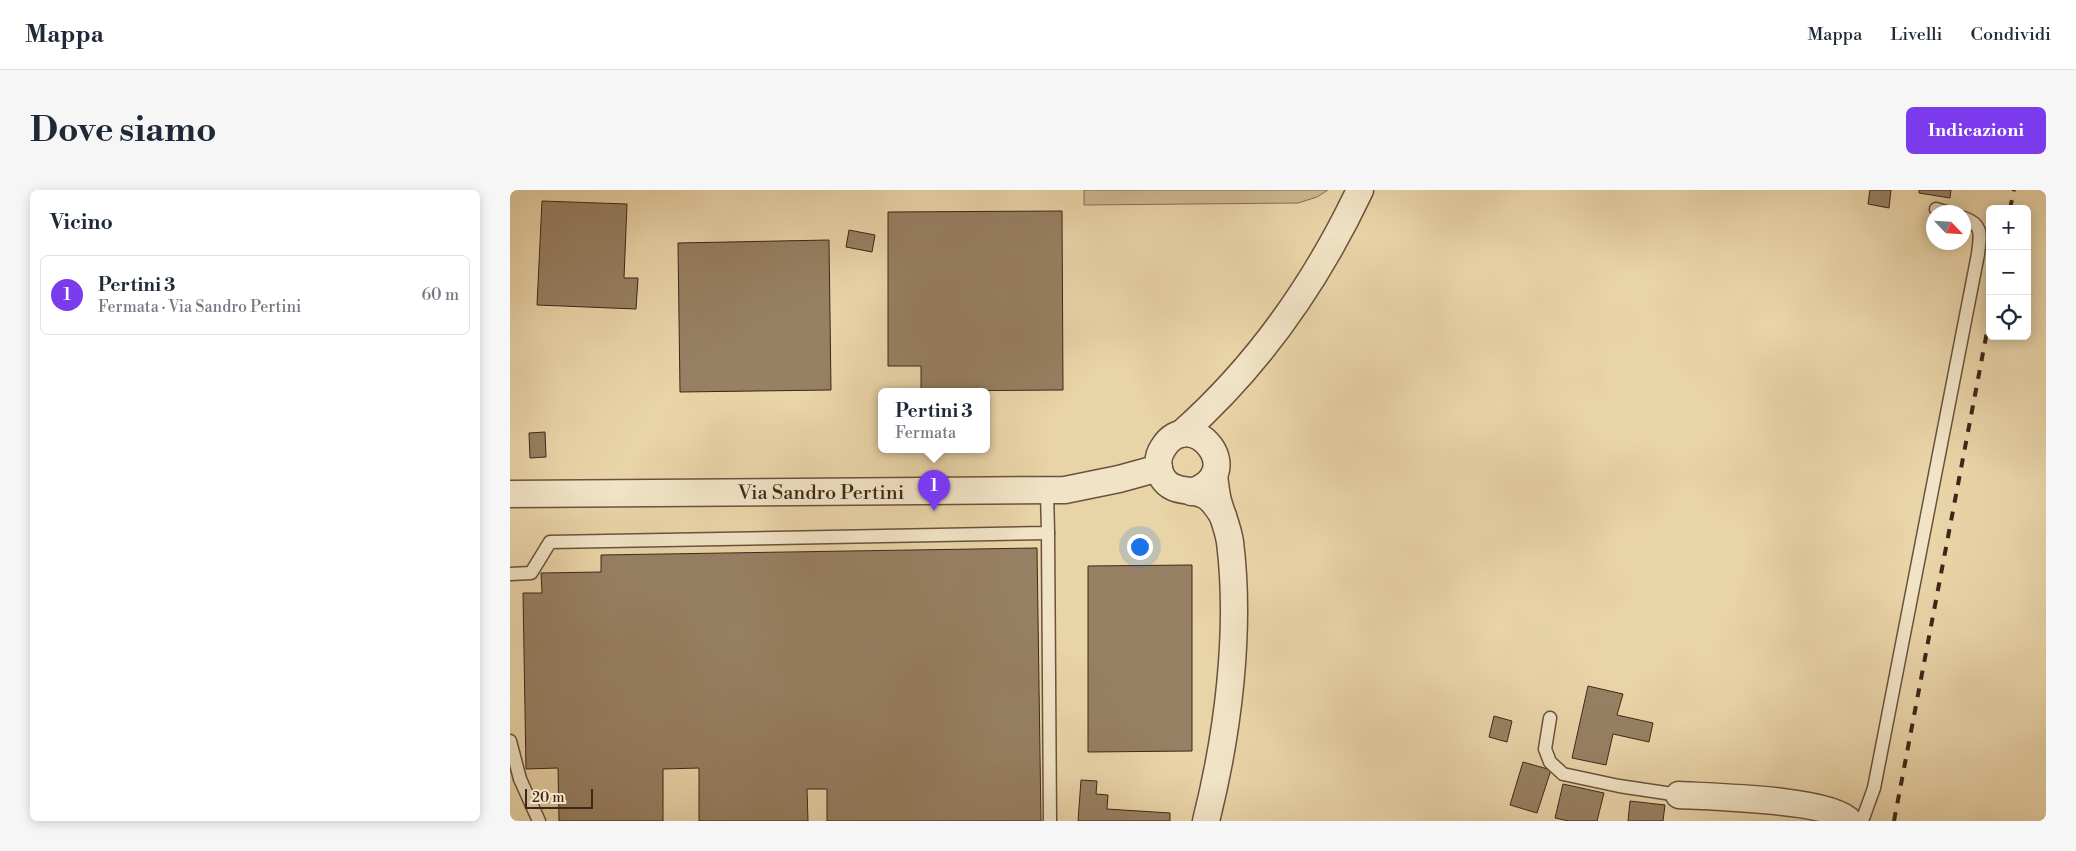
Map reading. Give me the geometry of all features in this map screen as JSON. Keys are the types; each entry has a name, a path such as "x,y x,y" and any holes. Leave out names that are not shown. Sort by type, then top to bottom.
{"street":[{"path":"1223,516 1209,498 1174,488 1167,484 1159,468 1161,451 1166,444 1181,434 1214,405 1267,344 1326,256 1360,190"},
{"path":"1211,446 1223,412 1241,375"},
{"path":"1181,434 1197,435 1211,446 1216,460 1214,475 1218,499 1230,541 1232,568 1232,658 1228,702 1220,756 1206,821"},
{"name":"Via Sandro Pertini","path":"510,494 1065,490 1119,479 1159,468"},
{"path":"1191,492 1200,489 1214,475"},
{"path":"1679,795 1752,799 1822,808 1846,817 1849,821"}],"lane":[{"path":"1862,821 1874,788 1978,254 1980,232 1974,222 1971,221"},
{"path":"1048,490 1050,821"},
{"path":"510,574 532,573 550,542 1048,533"},
{"path":"1550,718 1545,749 1550,762 1563,774 1620,786 1679,795"},
{"path":"510,741 520,780 539,821"}],"shaded area":[{"path":"1084,190 1328,190 1317,197 1298,203 1084,205"}],"building":[{"path":"1870,190 1891,190 1889,208 1868,204"},
{"path":"1919,190 1951,190 1950,198 1919,193"},
{"path":"542,201 627,204 624,278 638,278 636,309 537,305"},
{"path":"1062,211 1063,390 990,391 990,388 921,388 921,366 888,366 888,212"},
{"path":"849,230 875,235 872,252 846,247"},
{"path":"829,240 831,390 680,392 678,243"},
{"path":"545,432 546,457 530,458 529,433"},
{"path":"1037,548 1041,821 827,821 827,789 807,789 808,821 699,821 699,768 663,769 663,821 559,821 558,768 526,769 523,593 542,593 541,573 601,572 601,555"},
{"path":"1192,565 1192,751 1088,752 1088,566"},
{"path":"1588,686 1623,694 1617,715 1653,723 1649,742 1613,734 1606,765 1572,758"},
{"path":"1494,716 1512,721 1507,742 1489,737"},
{"path":"1523,762 1551,770 1537,813 1510,805"},
{"path":"1081,780 1097,781 1096,794 1108,795 1107,809 1170,813 1170,821 1078,821"},
{"path":"1563,784 1604,793 1597,821 1569,821 1555,818"},
{"path":"1630,801 1665,805 1663,821 1628,821"}],"railway":[{"path":"2011,205 2014,190"},
{"path":"1894,821 1986,337"}],"place":[{"name":"Pertini 3","path":"934,511"}]}
